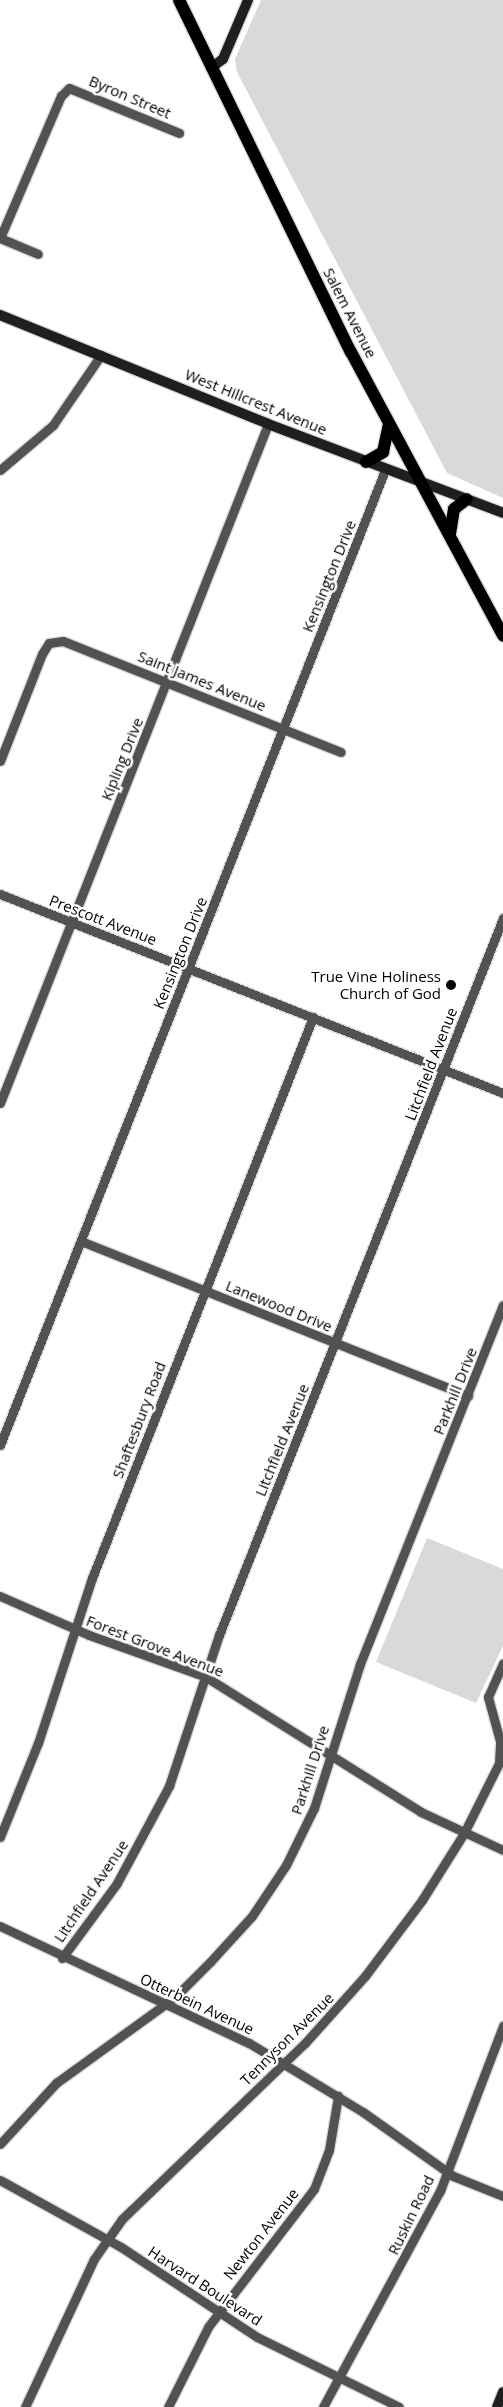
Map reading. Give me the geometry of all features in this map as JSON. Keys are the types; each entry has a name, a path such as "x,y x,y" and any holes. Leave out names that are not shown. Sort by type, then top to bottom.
{"main road":[{"name":"Salem Avenue","path":"179,0 211,68 389,424 450,534 503,636"},
{"path":"366,462 383,452 389,424"},
{"path":"450,534 454,509 467,499"}],"street":[{"path":"211,68 223,59 248,0"},
{"name":"Byron Street","path":"0,238 61,96 69,88 179,133"},
{"path":"0,238 38,254"},
{"name":"West Hillcrest Avenue","path":"0,315 268,424 385,470 419,480 503,513"},
{"path":"0,470 53,425 101,356"},
{"name":"Kipling Drive","path":"0,1103 268,424"},
{"name":"Kensington Drive","path":"0,1445 385,470"},
{"name":"Saint James Avenue","path":"0,761 42,654 53,642 74,644 341,752"},
{"name":"Prescott Avenue","path":"0,894 503,1093"},
{"name":"Litchfield Avenue","path":"62,1958 117,1883 152,1823 180,1757 206,1677 503,918"},
{"name":"Shaftesbury Road","path":"0,1837 38,1743 73,1629 313,1017"},
{"name":"Lanewood Drive","path":"81,1241 468,1396"},
{"name":"Parkhill Drive","path":"0,2144 56,2083 163,2002 210,1962 268,1894 307,1824 360,1664 503,1305"},
{"name":"Forest Grove Avenue","path":"0,1596 73,1629 206,1677 330,1756 464,1833 503,1850"},
{"name":"Tennyson Avenue","path":"25,2407 83,2280 107,2239 143,2196 285,2063 395,1939 464,1833 501,1756 488,1697 503,1663"},
{"name":"Otterbein Avenue","path":"0,1926 62,1958 163,2002 285,2063 338,2096 447,2172 503,2196"},
{"name":"Ruskin Road","path":"323,2407 336,2379 398,2272 447,2172 503,2026"},
{"name":"Newton Avenue","path":"168,2407 190,2358 218,2313 314,2188 329,2150 338,2096"},
{"name":"Harvard Boulevard","path":"0,2180 107,2239 218,2313 336,2379 399,2407"},
{"path":"497,2407 503,2392"}],"shaded area":[{"path":"261,0 503,0 503,498 447,473 237,72 235,59"},
{"path":"427,1538 503,1569 503,1646 476,1703 376,1662"}],"place":[{"name":"True Vine Holiness Church of God","path":"451,985"}]}
